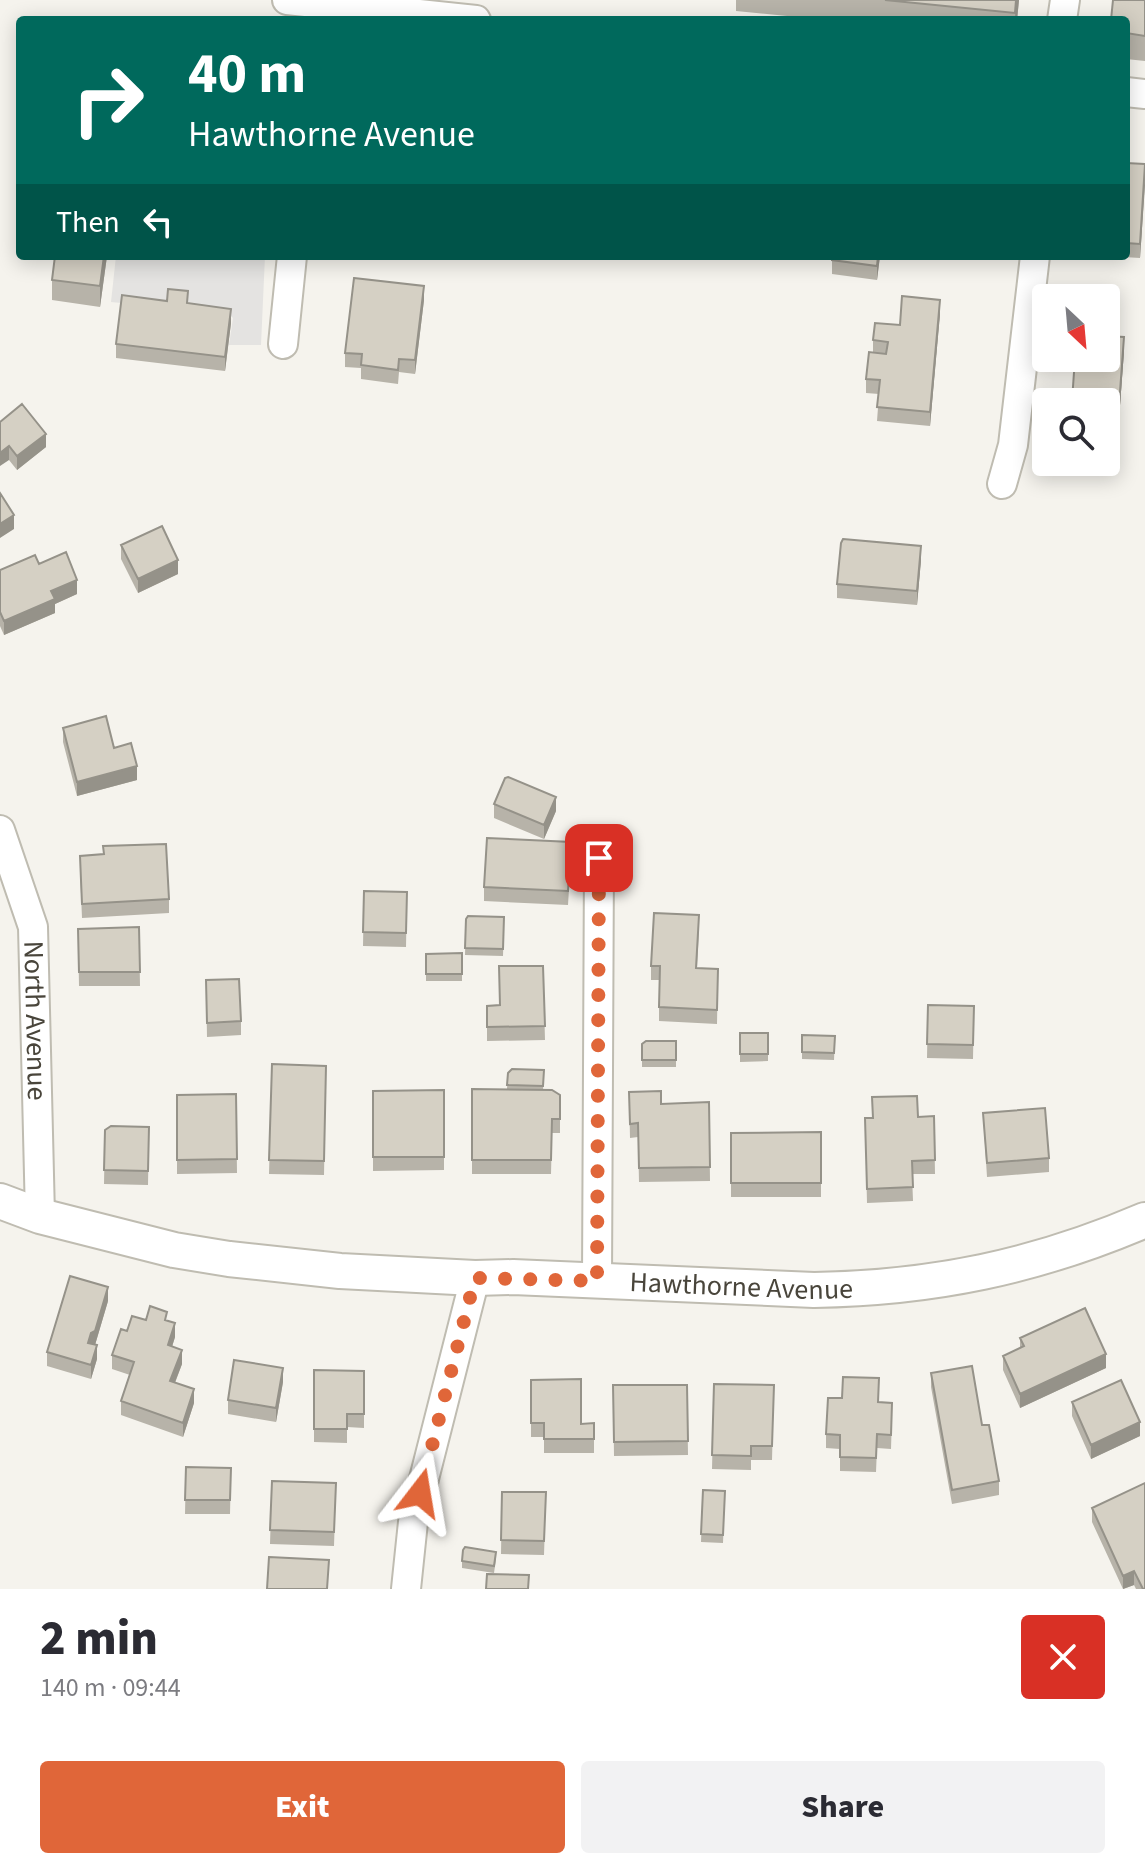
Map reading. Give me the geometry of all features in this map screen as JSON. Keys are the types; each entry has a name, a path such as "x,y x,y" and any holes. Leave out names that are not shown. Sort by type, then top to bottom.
{"street":[{"path":"287,0 318,8 423,16"},
{"path":"283,344 292,260"},
{"path":"1002,484 1013,445 1035,260"},
{"name":"North Avenue","path":"0,830 33,927 40,1216"},
{"path":"597,1281 599,858"},
{"name":"Hawthorne Avenue","path":"0,1201 40,1216 174,1250 229,1259 340,1271 814,1290 908,1285 1015,1266 1143,1228"},
{"path":"406,1589 413,1522 475,1278"}],"shaded area":[{"path":"116,260 265,260 261,345 229,345 233,318 228,313 125,299 121,303 111,302"}],"building":[{"path":"885,0 1016,0 1015,13"},
{"path":"1113,0 1145,0 1145,36 1130,34 1130,16 1111,16"},
{"path":"1130,163 1145,164 1140,244 1130,243"},
{"path":"54,260 103,260 100,286 52,280"},
{"path":"832,260 878,260 877,266"},
{"path":"354,278 424,286 415,360 399,359 398,370 361,365 362,354 345,353"},
{"path":"168,289 188,291 187,303 231,309 225,357 116,344 122,295 167,301"},
{"path":"902,296 940,300 930,412 877,407 880,380 866,379 869,352 886,354 888,342 873,340 875,323 900,325"},
{"path":"1120,337 1124,337 1120,391 1120,388 1073,388 1074,372 1120,372"},
{"path":"22,404 46,434 17,456 9,446 0,453 0,422"},
{"path":"0,493 14,515 0,524"},
{"path":"162,526 178,560 138,579 121,545"},
{"path":"843,539 921,546 917,591 837,584"},
{"path":"66,552 77,580 51,591 55,599 4,621 0,612 0,570 35,555 39,564"},
{"path":"106,716 114,748 131,743 137,766 77,782 63,728"},
{"path":"508,777 556,797 544,825 494,804"},
{"path":"487,838 571,842 568,891 484,887"},
{"path":"166,844 169,899 82,904 80,856 104,854 103,846"},
{"path":"364,891 407,892 406,933 363,932"},
{"path":"654,913 699,915 696,968 718,969 717,1010 659,1007 660,966 651,966"},
{"path":"468,916 504,917 503,949 465,948"},
{"path":"139,927 140,972 79,972 78,929"},
{"path":"462,953 462,974 426,974 426,954"},
{"path":"499,966 543,966 545,1026 487,1027 487,1006 500,1005"},
{"path":"239,979 241,1021 207,1023 206,980"},
{"path":"928,1005 974,1006 973,1045 927,1044"},
{"path":"740,1033 768,1033 768,1054 740,1054"},
{"path":"802,1035 835,1036 834,1053 802,1052"},
{"path":"646,1041 676,1041 676,1060 642,1060 642,1044"},
{"path":"272,1064 326,1066 324,1161 269,1160"},
{"path":"512,1069 544,1070 543,1086 507,1085 508,1073"},
{"path":"472,1089 552,1090 560,1095 560,1119 552,1119 551,1160 472,1160"},
{"path":"444,1090 444,1157 373,1157 373,1091"},
{"path":"661,1091 661,1104 709,1102 710,1167 639,1168 638,1123 630,1124 629,1092"},
{"path":"236,1094 237,1159 177,1160 177,1095"},
{"path":"917,1096 918,1117 934,1116 935,1160 912,1161 913,1187 867,1189 865,1118 873,1118 872,1097"},
{"path":"1045,1108 1049,1158 987,1163 983,1113"},
{"path":"111,1126 149,1127 148,1171 104,1170 105,1130"},
{"path":"821,1132 821,1183 731,1183 731,1133"},
{"path":"70,1276 108,1287 95,1331 91,1333 88,1343 97,1345 91,1365 47,1352"},
{"path":"150,1306 167,1312 165,1320 175,1323 168,1345 182,1350 170,1381 194,1389 183,1423 121,1401 134,1362 112,1355 121,1329 127,1331 132,1316 146,1320"},
{"path":"1085,1308 1106,1354 1020,1394 1003,1356 1024,1346 1020,1338"},
{"path":"234,1360 283,1368 276,1408 228,1400"},
{"path":"972,1366 982,1425 989,1425 999,1481 952,1490 931,1373"},
{"path":"314,1370 364,1371 364,1414 347,1414 347,1429 314,1429"},
{"path":"843,1377 879,1378 878,1402 892,1403 891,1435 877,1434 876,1458 840,1457 840,1435 826,1434 828,1398 842,1398"},
{"path":"581,1379 581,1424 594,1423 594,1439 544,1439 544,1423 531,1423 531,1380"},
{"path":"1121,1380 1140,1422 1091,1445 1072,1402"},
{"path":"714,1384 774,1385 772,1446 751,1446 751,1456 712,1455"},
{"path":"613,1385 687,1385 688,1441 614,1442"},
{"path":"186,1467 231,1468 230,1500 185,1500"},
{"path":"272,1481 336,1483 334,1532 270,1530"},
{"path":"1145,1483 1143,1589 1134,1571 1123,1576 1092,1508"},
{"path":"703,1490 725,1491 723,1535 701,1534"},
{"path":"502,1492 546,1492 544,1541 501,1540"},
{"path":"465,1547 496,1552 494,1566 462,1561"},
{"path":"269,1557 329,1560 327,1589 267,1589"},
{"path":"487,1574 529,1575 528,1589 486,1589"}],"route":[{"path":"420,1493 475,1278 597,1281 599,858"}]}
